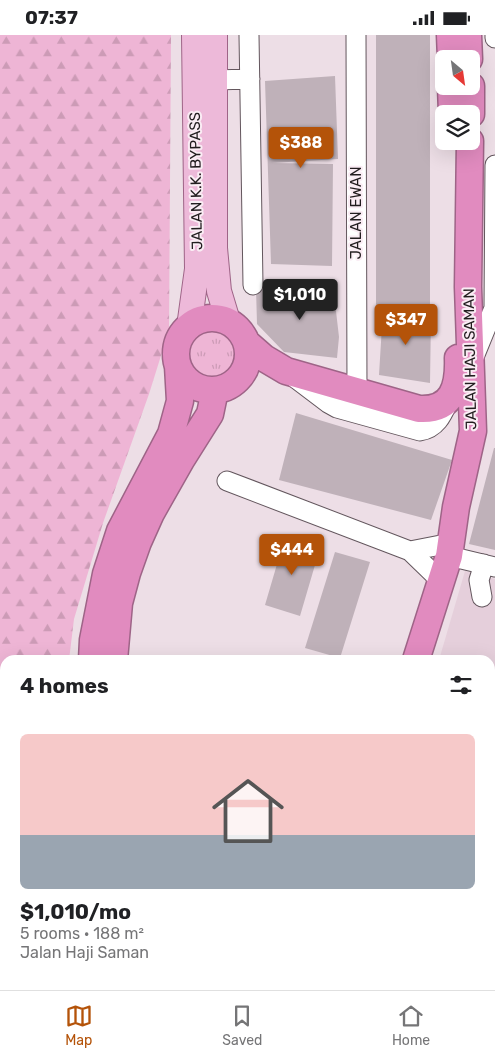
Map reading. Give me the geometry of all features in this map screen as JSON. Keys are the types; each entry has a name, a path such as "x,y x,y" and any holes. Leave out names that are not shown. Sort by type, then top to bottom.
{"highway":[{"path":"450,35 451,50"},
{"path":"468,35 469,50"},
{"name":"JALAN HAJI SAMAN","path":"248,344 264,358 286,371 419,409 435,408 450,398 459,373 453,150"},
{"name":"JALAN HAJI SAMAN","path":"418,655 442,582 473,431 468,287 470,150"},
{"path":"92,655 93,640 106,574 120,531 171,434 180,401 176,349 178,341 189,327 197,321 218,318 228,321 240,331 248,344 248,360 242,375 235,383 226,388 215,390 203,389 192,385 184,377 178,366"},
{"path":"114,655 119,603 135,550 151,513 210,414 215,390"}],"main road":[{"name":"JALAN K.K. BYPASS","path":"189,327 197,269 194,35"},
{"name":"JALAN K.K. BYPASS","path":"215,35 215,248 220,291 228,321"}],"street":[{"path":"249,35 253,285"},
{"name":"JALAN EWAN","path":"356,35 357,391"},
{"path":"215,80 250,79"},
{"path":"470,365 494,308 495,165"},
{"path":"286,371 337,408 420,431 428,430 435,425 450,398"},
{"path":"227,481 410,551 442,582"},
{"path":"410,551 450,549 490,566 479,580 482,597"}],"shaded area":[{"path":"465,571 495,579 495,655 440,655"}],"green space":[{"path":"0,35 171,35 169,330 149,394 103,523 74,619 70,655 0,655"},
{"path":"208,330 218,330 227,334 233,340 237,354 233,368 227,374 218,378 208,378 199,374 193,368 189,359 189,349 193,340 199,334"}],"building":[{"path":"376,35 430,35 430,306 376,306"},
{"path":"335,76 338,159 272,163 333,164 332,266 271,264 265,81"},
{"path":"256,289 315,290 334,294 339,337 337,358 284,352 257,324"},
{"path":"383,309 431,315 430,383 379,375"},
{"path":"296,413 452,460 431,520 279,480"},
{"path":"495,448 495,550 469,544"},
{"path":"285,537 320,548 300,616 265,605"},
{"path":"335,552 370,562 341,655 330,655 305,648"}]}
